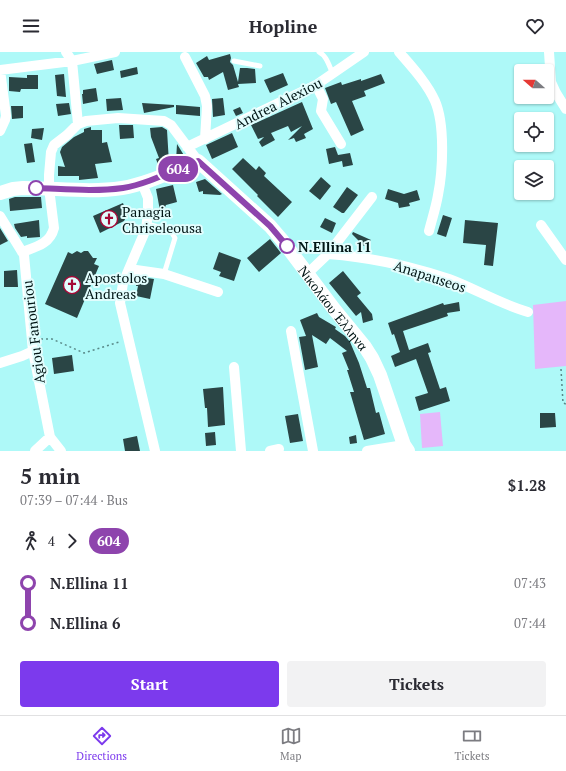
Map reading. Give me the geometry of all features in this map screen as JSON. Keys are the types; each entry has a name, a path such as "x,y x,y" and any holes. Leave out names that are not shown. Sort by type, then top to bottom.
{"street":[{"path":"66,52 72,61 78,124"},
{"path":"0,131 5,120 0,70 72,61 114,52"},
{"name":"Andrea Alexiou","path":"187,147 316,85 364,52"},
{"path":"400,52 426,86 440,113 442,139 439,194 429,231"},
{"path":"549,52 551,82 566,109"},
{"path":"185,57 205,96 207,106 205,139"},
{"path":"316,85 323,99 321,112 341,144"},
{"path":"0,193 23,188 49,188 104,189 123,188 198,161 171,125 164,121 118,118 86,121 78,124 52,148 49,188 54,228 53,234 49,240 43,244 22,252"},
{"name":"Νικολάου Έλληνα","path":"198,161 270,226 293,252 334,309 365,346 380,375 406,448"},
{"path":"142,182 148,198 147,224 123,283 120,303 155,451"},
{"path":"308,274 328,254 372,197"},
{"name":"Agiou Fanouriou","path":"0,216 22,252 26,263 32,351 50,437 61,451"},
{"path":"541,225 566,260"},
{"name":"Anapauseos","path":"328,254 393,263 414,269 448,279 512,307 528,312"},
{"path":"129,270 164,274 218,292"},
{"path":"291,331 313,451"},
{"path":"0,363 32,351"},
{"path":"234,367 241,451"},
{"path":"35,451 50,437"},
{"path":"367,451 406,448"}],"lane":[{"path":"319,52 326,58 333,74"},
{"path":"234,60 260,66"},
{"path":"147,224 170,230 175,238 164,274"}],"path":[{"path":"32,339 52,339 84,353 128,340"},
{"path":"561,369 563,403 566,404"}],"shaded area":[{"path":"566,301 566,366 535,369 533,305"},
{"path":"440,412 443,446 422,448 420,414"}],"building":[{"path":"230,54 230,62 233,65 238,82 240,68 247,68 255,69 256,83 238,84 239,87 228,90 223,72 209,80 208,77 204,77 196,63 207,56 209,60"},
{"path":"112,60 114,70 97,74 94,64"},
{"path":"137,67 138,74 121,78 120,71"},
{"path":"283,73 288,85 270,93 264,80"},
{"path":"64,74 66,97 57,96 55,75"},
{"path":"381,74 385,83 364,91 366,96 352,101 364,130 351,136 336,102 331,104 325,88 341,82 342,85 361,79 361,81"},
{"path":"27,75 38,75 38,89 21,89 20,92 9,91 9,77 27,78"},
{"path":"96,88 98,101 83,104 83,90"},
{"path":"121,98 123,110 107,111 106,99"},
{"path":"223,98 225,115 213,117 212,99"},
{"path":"302,102 313,129 304,134 306,138 296,142 294,138 288,140 302,126 291,132 288,126 271,133 275,140 262,147 259,142 264,137 258,139 251,125"},
{"path":"69,103 71,114 58,116 56,104"},
{"path":"142,103 174,105 174,107 144,113"},
{"path":"176,105 200,107 200,116 176,114"},
{"path":"11,106 23,106 23,118 12,119"},
{"path":"240,107 243,113 236,116 233,110"},
{"path":"119,125 133,125 134,138 120,139"},
{"path":"91,127 91,130 102,130 102,143 107,142 112,162 95,164 98,178 79,180 79,176 58,176 58,166 65,167 60,152 62,147 74,137 84,132 84,129"},
{"path":"162,127 167,130 169,163 159,167 156,159 159,158 151,137 150,128"},
{"path":"44,128 42,140 31,138 32,129"},
{"path":"232,133 238,147 212,159 206,145"},
{"path":"32,143 35,162 27,163 24,144"},
{"path":"177,144 185,157 176,161"},
{"path":"335,147 338,155 350,153 353,165 343,167 342,161 329,164 326,149"},
{"path":"243,158 256,170 259,166 266,173 264,176 292,202 278,217 232,169"},
{"path":"321,177 331,186 320,200 309,191"},
{"path":"205,179 222,194 203,194 203,191 199,192 196,182"},
{"path":"173,185 177,202 166,205 161,216 156,189"},
{"path":"347,187 358,195 344,213 342,213 333,207"},
{"path":"388,189 404,194 417,190 420,200 409,203 410,206 399,208 398,203 385,199"},
{"path":"15,197 41,197 42,208 10,211 9,199"},
{"name":"Panagia Chriseleousa","path":"123,203 124,206 128,207 130,210 124,221 100,233 93,216"},
{"path":"443,215 452,218 446,237 437,234"},
{"path":"325,218 336,223 332,233 320,227"},
{"path":"39,220 40,237 21,237 14,224"},
{"path":"465,220 498,223 493,266 484,265 486,245 463,243"},
{"path":"0,228 8,241 0,245"},
{"path":"353,232 371,240 364,246 352,234"},
{"path":"270,239 281,253 259,272 247,258"},
{"name":"Apostolos Andreas","path":"77,251 81,253 88,251 93,258 97,258 94,264 99,266 77,318 45,304 68,252 72,254"},
{"path":"219,252 241,260 234,281 219,276 221,272 213,269"},
{"path":"17,270 18,287 4,287 4,271"},
{"path":"343,271 361,293 357,296 372,314 373,320 363,323 361,312 356,316 329,283"},
{"path":"141,277 154,279 150,299 136,296 138,286 136,286 137,280 140,280"},
{"path":"459,302 460,311 447,313 448,316 403,331 409,350 428,343 431,352 428,353 440,389 446,387 450,401 419,411 415,397 428,393 416,359 395,367 391,356 400,352 394,334 392,335 388,323 443,303 444,305"},
{"path":"317,313 319,317 336,327 335,329 345,336 350,342 367,388 370,388 376,413 379,412 385,434 364,440 350,392 354,392 347,370 349,370 342,353 347,351 330,338 326,344 312,335 318,367 305,370 299,337 306,336 300,320"},
{"path":"72,355 74,371 54,374 52,358"},
{"path":"223,387 225,425 208,427 207,408 205,408 203,389"},
{"path":"540,413 555,413 556,427 540,428"},
{"path":"298,414 303,441 290,443 285,416"},
{"path":"215,432 216,445 206,446 205,433"},
{"path":"356,435 357,443 350,444 349,437"},
{"path":"137,436 140,451 125,451 123,439"}],"bus line":[{"name":"604","path":"36,188 84,190 123,188 198,161 270,226 287,246"}],"place":[{"name":"Panagia Chriseleousa","path":"109,219"},
{"name":"N.Ellina 11","path":"287,246"},
{"name":"Apostolos Andreas","path":"72,285"}]}
